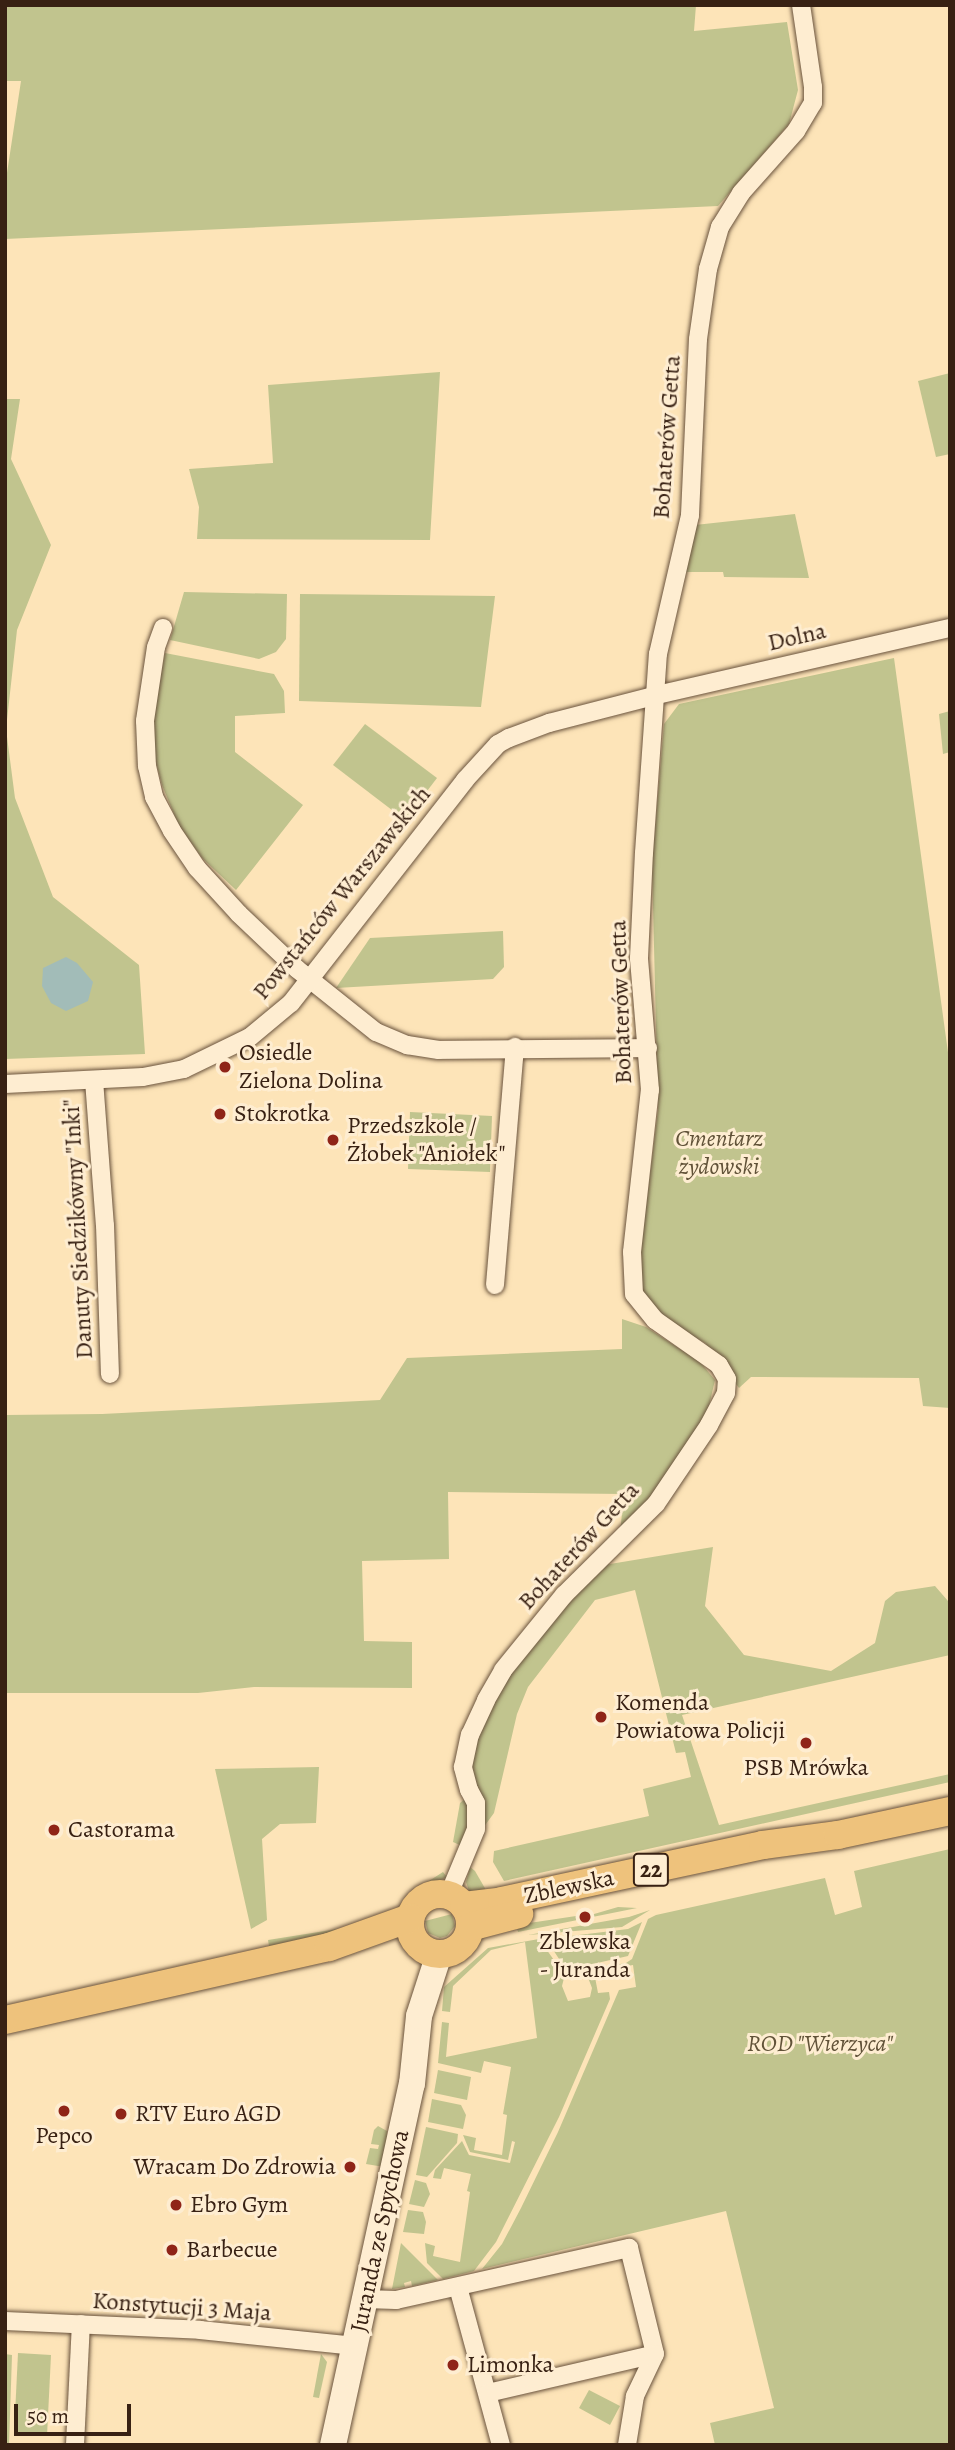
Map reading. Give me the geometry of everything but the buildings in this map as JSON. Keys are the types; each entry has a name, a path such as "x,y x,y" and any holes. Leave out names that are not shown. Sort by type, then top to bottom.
{"main road":[{"name":"Zblewska","path":"461,1909 763,1845 838,1835 950,1811"},
{"name":"22","path":"5,2020 328,1947 421,1939 460,1947 461,1909 439,1893 420,1900 421,1939"}],"street":[{"name":"Bohaterów Getta","path":"461,1909 476,1829 476,1802 463,1775 470,1735 503,1670 564,1595 656,1504 709,1426 726,1393 727,1379 719,1365 654,1320 634,1293 632,1252 647,1112 648,1048 639,958 658,654 690,515 698,339 708,269 720,227 727,215 741,193 796,131 813,103 801,5"},
{"path":"163,628 156,647 145,721 147,765 154,797 172,831 197,868 239,914 309,980 376,1032 407,1045 439,1050 515,1047 648,1048"},
{"name":"Dolna","path":"657,695 950,628"},
{"name":"Powstańców Warszawskich","path":"5,1084 94,1080 184,1069 220,1054 250,1037 277,1015 309,980 465,780 498,744 526,730 657,695"},
{"path":"495,1285 515,1047"},
{"name":"Danuty Siedzikówny \"Inki\"","path":"94,1080 104,1225 110,1374"},
{"name":"Juranda ze Spychowa","path":"333,2445 412,2084 419,2016 421,1939"},
{"path":"365,2299 387,2302 629,2248 655,2354 635,2396 627,2445"},
{"path":"458,2287 501,2445"},
{"name":"Konstytucji 3 Maja","path":"5,2321 200,2330 355,2346"},
{"path":"78,2441 81,2325"},
{"path":"488,2393 655,2354"}],"green space":[{"path":"5,5 696,5 694,31 787,22 798,90 789,124 718,206 5,239 5,186 21,81 5,81"},
{"path":"440,372 430,540 197,539 199,507 189,469 273,463 268,385"},
{"path":"950,373 950,454 936,457 918,381"},
{"path":"5,399 20,399 11,459 51,545 17,630 6,729 15,798 53,897 139,965 145,1054 5,1059"},
{"path":"795,514 809,578 724,577 723,572 684,572 695,525"},
{"path":"184,592 287,594 286,639 276,652 259,659 170,640"},
{"path":"300,594 495,596 481,707 299,701"},
{"path":"165,653 274,674 284,691 285,713 235,716 235,752 303,805 236,890 202,858 178,824 162,785 154,755 152,720"},
{"name":"Cmentarz żydowski","path":"894,658 950,1067 950,1408 923,1406 919,1378 751,1377 739,1388 705,1343 660,1317 641,1293 640,1255 658,1110 652,864 664,724 679,704"},
{"path":"950,711 950,752 943,754 939,714"},
{"path":"365,724 437,778 405,820 333,765"},
{"path":"503,931 504,967 493,979 336,988 370,938"},
{"path":"410,1112 492,1116 490,1172 408,1169"},
{"path":"622,1319 646,1327 700,1362 715,1380 708,1410 653,1496 620,1533 624,1494 448,1492 449,1559 362,1561 364,1641 412,1642 412,1688 254,1687 198,1693 5,1693 5,1415 102,1414 380,1400 407,1358 622,1349"},
{"path":"713,1547 705,1606 744,1655 831,1671 875,1643 885,1601 896,1592 935,1586 948,1601 950,1612 950,1655 682,1715 719,1825 950,1774 950,1782 504,1881 493,1862 494,1851 649,1816 643,1789 691,1777 685,1752 676,1753 635,1590 595,1600 528,1687 517,1714 494,1813 483,1828 469,1770 470,1757 507,1672 598,1566"},
{"path":"319,1767 316,1823 280,1824 262,1839 267,1920 251,1929 215,1769"},
{"path":"466,1798 471,1817 462,1846 453,1842 460,1803"},
{"name":"ROD \"Wierzyca\"","path":"950,1849 950,2445 715,2445 710,2423 774,2408 726,2211 482,2269 502,2244 521,2208 558,2132 619,1990 636,1987 633,1965 594,1972 598,1993 609,1992 610,1999 559,2117 496,2242 474,2271 443,2279 427,2263 425,2243 435,2246 433,2256 460,2262 470,2192 467,2191 471,2174 444,2168 441,2179 433,2178 435,2170 462,2141 469,2155 510,2163 515,2142 512,2141 508,2160 470,2152 463,2135 476,2138 474,2150 502,2155 507,2115 503,2114 511,2067 484,2061 481,2073 438,2063 442,2022 449,2023 446,2057 537,2038 525,1942 491,1950 453,1986 450,2012 442,2011 444,1987 488,1948 539,1939 561,1970 560,1975 576,1972 576,1975 564,1978 562,1986 568,2001 590,1997 592,1988 587,1975 591,1974 591,1969 626,1963 632,1959 648,1919 656,1915 825,1878 835,1915 862,1907 854,1871"},
{"path":"470,1867 490,1897 474,1896 469,1891 466,1882"},
{"path":"443,1872 447,1877 416,1892 401,1909 398,1908 410,1893"},
{"path":"618,1907 637,1908 518,1932 516,1925 576,1916 577,1919"},
{"path":"650,1910 622,1927 528,1935 629,1917"},
{"path":"452,1914 455,1926 447,1936 440,1938 428,1933 425,1921"},
{"path":"642,1922 628,1956 575,1968 563,1965 546,1939 628,1929"},
{"path":"363,1925 296,1943 269,1946 268,1940"},
{"path":"438,2070 471,2077 467,2100 434,2093"},
{"path":"432,2099 461,2105 466,2115 463,2129 428,2122"},
{"path":"378,2126 387,2131 387,2152 382,2166 366,2164 370,2148 378,2149 379,2145 371,2144 374,2130"},
{"path":"426,2127 458,2134 457,2143 427,2177 416,2175"},
{"path":"415,2180 426,2183 430,2194 424,2207 409,2204"},
{"path":"408,2210 423,2212 426,2222 424,2234 403,2232"},
{"path":"401,2243 438,2280 412,2286 411,2281 404,2283 405,2287 392,2289"},
{"path":"18,2353 51,2355 47,2436 14,2435"},
{"path":"5,2354 12,2355 9,2445 5,2445"},
{"path":"321,2354 327,2362 319,2398 313,2397"},
{"path":"589,2390 620,2406 610,2425 579,2408"}],"water":[{"path":"66,957 77,963 93,982 88,1001 66,1011 51,1003 42,986 43,968"}],"place":[{"name":"Osiedle Zielona Dolina","path":"225,1067"},
{"name":"Stokrotka","path":"220,1114"},
{"name":"Przedszkole / Żłobek \"Aniołek\"","path":"333,1140"},
{"name":"Komenda Powiatowa Policji","path":"601,1717"},
{"name":"PSB Mrówka","path":"806,1743"},
{"name":"Castorama","path":"54,1830"},
{"name":"Zblewska - Juranda","path":"585,1917"},
{"name":"Pepco","path":"64,2111"},
{"name":"RTV Euro AGD","path":"121,2114"},
{"name":"Wracam Do Zdrowia","path":"350,2167"},
{"name":"Ebro Gym","path":"176,2205"},
{"name":"Barbecue","path":"172,2250"},
{"name":"Limonka","path":"453,2365"}]}
